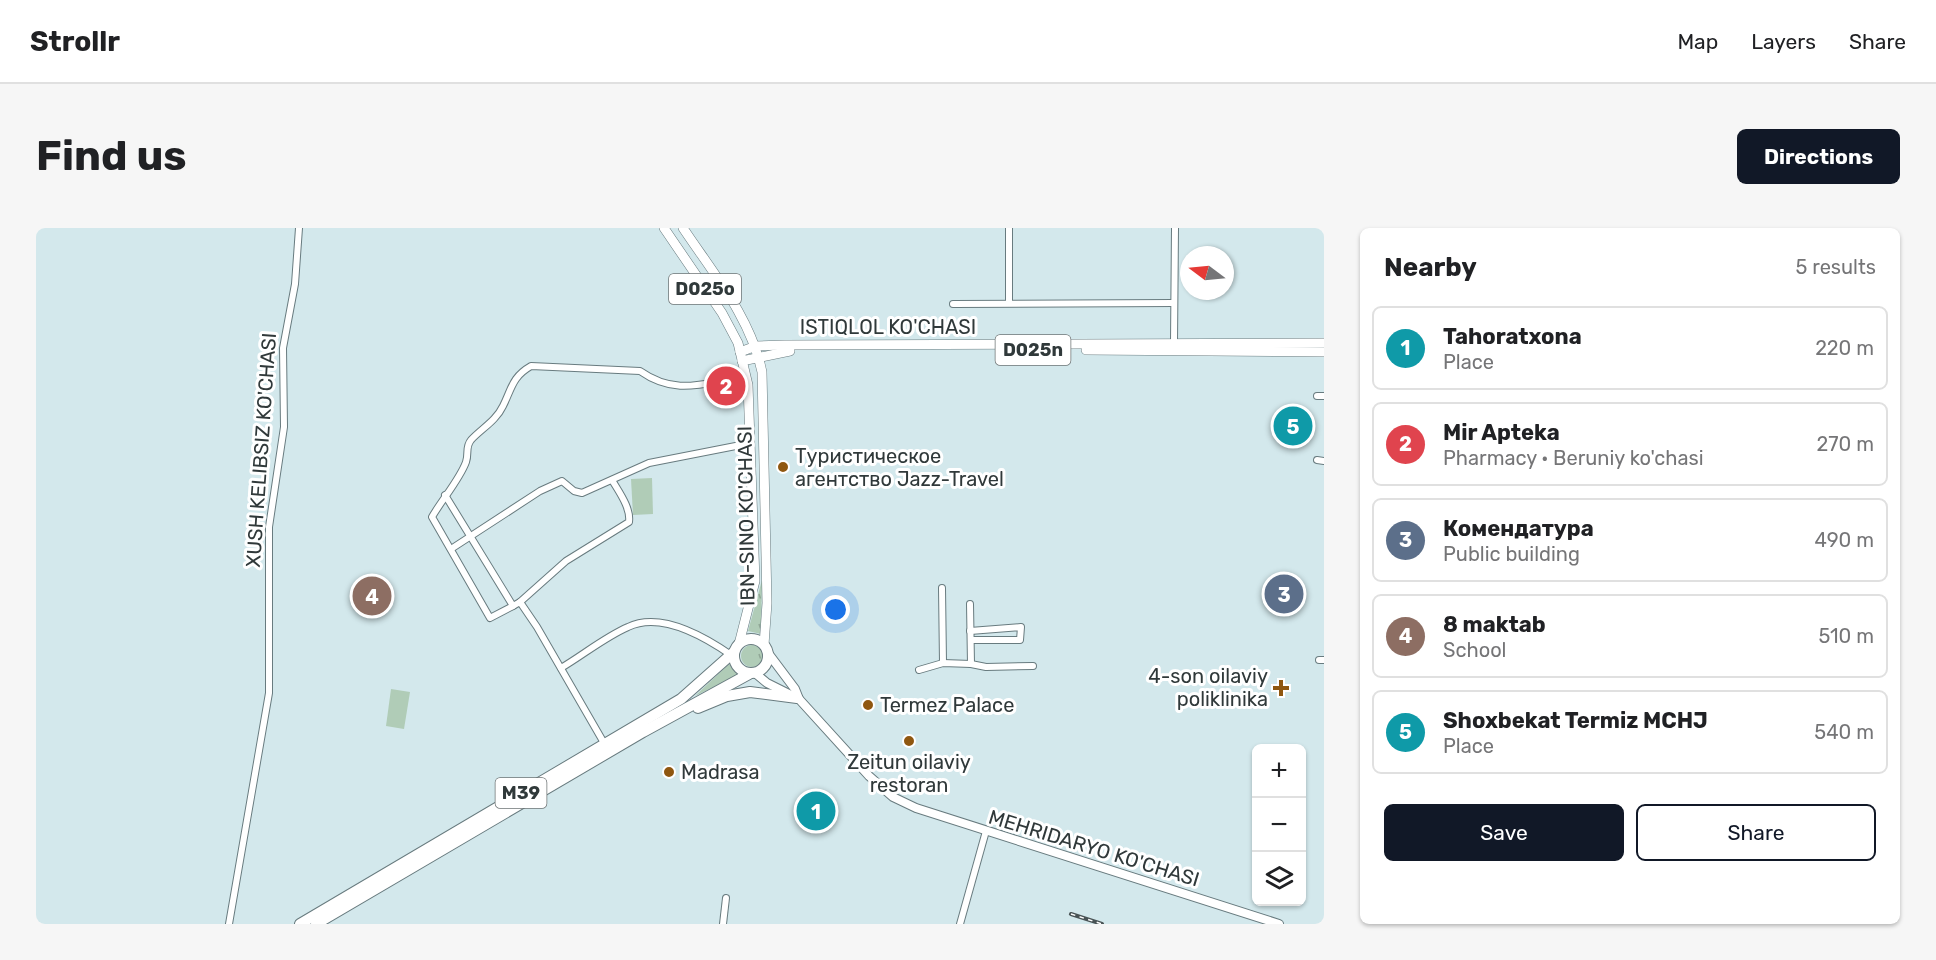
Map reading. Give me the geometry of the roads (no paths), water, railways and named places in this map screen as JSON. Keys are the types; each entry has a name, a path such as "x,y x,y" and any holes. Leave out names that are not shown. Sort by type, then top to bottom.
{"highway":[{"path":"752,639 766,649 765,666 752,673 737,666 735,650 752,639"},
{"name":"M39","path":"300,924 681,699 735,650"},
{"name":"M39","path":"316,924 643,732 752,673"},
{"path":"683,711 727,696 750,692 798,699"}],"main road":[{"name":"IBN-SINO KO'CHASI","path":"664,228 722,313 741,356 746,377 752,443 755,581 735,650"},
{"name":"IBN-SINO KO'CHASI","path":"683,228 749,329 762,372 766,649"},
{"name":"ISTIQLOL KO'CHASI","path":"741,356 757,351 1174,343 1324,344"},
{"name":"ISTIQLOL KO'CHASI","path":"757,351 1324,352"},
{"path":"766,649 795,689 798,699"},
{"path":"752,673 798,699"},
{"name":"МEHRIDARYO KO'CHASI","path":"798,699 851,758 893,797 916,808 1279,924"}],"street":[{"name":"XUSH KELIBSIZ KO'CHASI","path":"229,924 269,693 269,526 284,427 283,348 295,284 298,228"},
{"path":"1009,228 1009,303"},
{"path":"1174,343 1175,228"},
{"path":"953,304 1174,303"},
{"path":"612,480 623,499 629,522 566,561 520,602 490,618 432,517 466,461 467,448 472,439 481,434 503,407 509,387 522,372 531,366 640,371 653,380 674,387 746,377"},
{"path":"451,549 540,491 562,481 574,491 582,494 649,463 752,443"},
{"path":"445,495 513,606"},
{"path":"942,588 943,663"},
{"path":"520,602 604,743"},
{"path":"970,604 971,664"},
{"path":"561,668 628,627 649,622 688,629 735,650"},
{"path":"970,631 1021,627 1020,640 970,640"},
{"path":"919,670 943,663 986,667 1033,666"},
{"path":"960,924 986,831"},
{"path":"723,924 726,897"}],"railway":[{"path":"1071,914 1102,924"}],"place":[{"name":"Mir Apteka","path":"726,386"},
{"name":"Shoxbekat Termiz MCHJ","path":"1293,426"},
{"name":"Туристическое агентство Jazz-Travel","path":"783,467"},
{"name":"Комендатура","path":"1284,594"},
{"name":"8 maktab","path":"372,596"},
{"name":"4-son oilaviy poliklinika","path":"1281,688"},
{"name":"Termez Palace","path":"868,705"},
{"name":"Zeitun oilaviy restoran","path":"909,741"},
{"name":"Madrasa","path":"669,772"},
{"name":"Tahoratxona","path":"816,811"}]}
